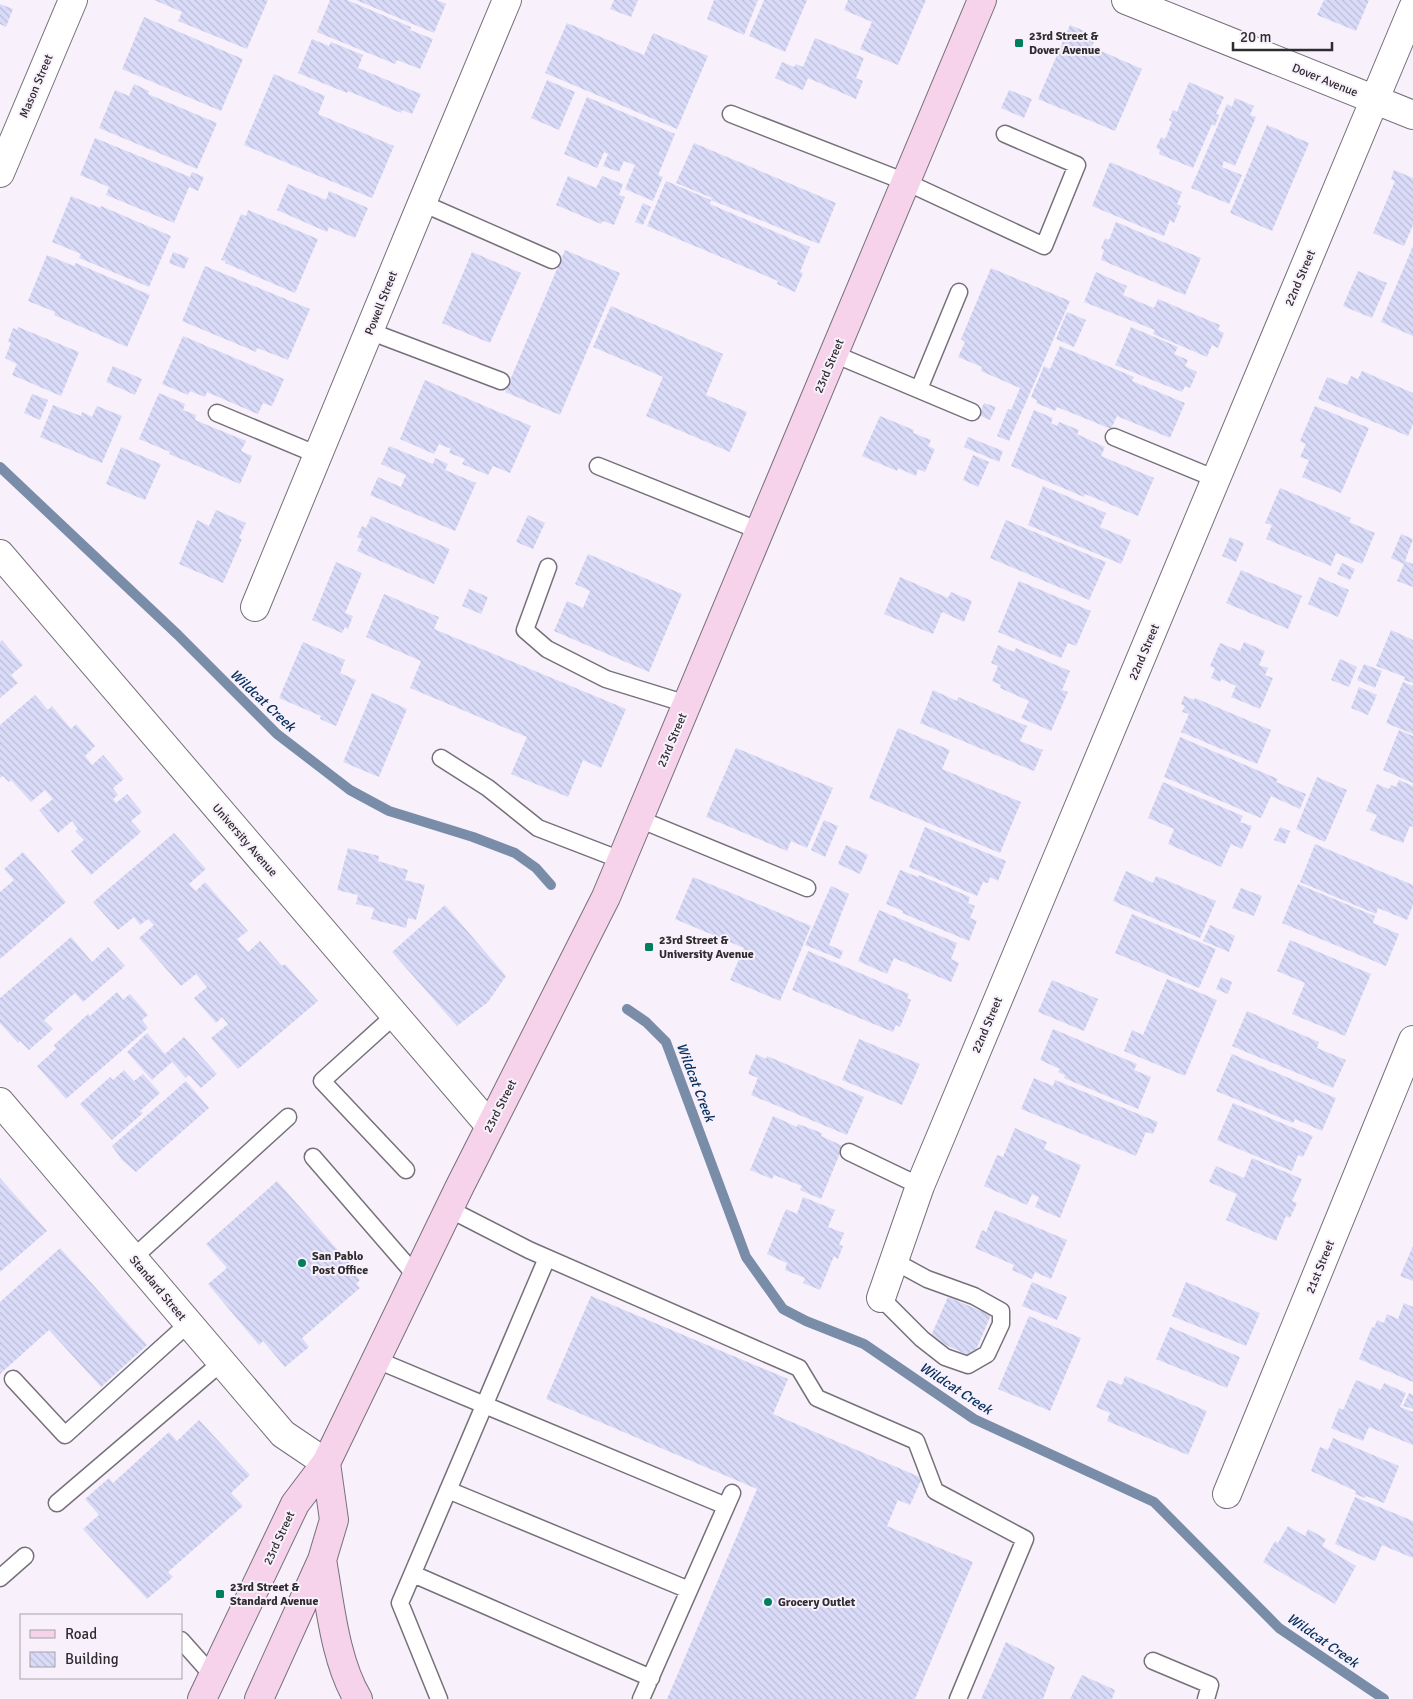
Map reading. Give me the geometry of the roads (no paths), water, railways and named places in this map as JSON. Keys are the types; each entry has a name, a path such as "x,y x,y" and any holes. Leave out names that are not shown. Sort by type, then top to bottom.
{"main road":[{"name":"23rd Street","path":"207,1688 295,1504 326,1463 490,1126 606,897 982,0"},
{"path":"259,1699 322,1560 334,1520 326,1463"},
{"path":"322,1560 340,1656 348,1683 358,1699"}],"street":[{"name":"Mason Street","path":"0,173 73,0"},
{"name":"Powell Street","path":"256,607 422,203 508,0"},
{"name":"Dover Avenue","path":"1126,0 1413,115"},
{"name":"22nd Street","path":"882,1298 920,1186 1413,8"},
{"name":"University Avenue","path":"0,554 490,1126"},
{"name":"21st Street","path":"1227,1494 1413,1040"},
{"name":"Standard Street","path":"1,1105 283,1434 326,1463"}],"lane":[{"path":"731,114 906,182 1044,246 1077,165 1005,134"},
{"path":"422,203 552,260"},
{"path":"919,389 959,292"},
{"path":"369,331 501,382"},
{"path":"834,354 972,412"},
{"path":"218,412 318,455"},
{"path":"1114,437 1216,479"},
{"path":"598,466 760,531"},
{"path":"548,567 525,630 547,649 606,679 687,704"},
{"path":"441,758 488,788 538,828 621,860"},
{"path":"639,819 807,888"},
{"path":"395,1015 322,1081 406,1170"},
{"path":"133,1258 288,1117"},
{"path":"849,1152 920,1186"},
{"path":"313,1157 417,1277"},
{"path":"449,1209 546,1258 799,1368 816,1398 916,1441 935,1491 1026,1539 958,1699"},
{"path":"439,1699 400,1602 546,1258"},
{"path":"882,1298 922,1339 945,1357 968,1365 987,1354 1001,1324 1001,1311 974,1296 927,1279 894,1260"},
{"path":"13,1380 65,1434 188,1323"},
{"path":"376,1360 729,1499 641,1699"},
{"path":"57,1503 222,1362"},
{"path":"448,1490 690,1590"},
{"path":"0,1578 25,1556"},
{"path":"413,1574 651,1678"},
{"path":"182,1642 207,1688"},
{"path":"1153,1661 1210,1685 1206,1699"}],"waterway":[{"name":"Wildcat Creek","path":"0,467 178,635 277,734 350,790 389,811 473,837 515,853 536,868 551,885"},
{"name":"Wildcat Creek","path":"627,1009 646,1022 666,1042 746,1257 783,1309 806,1321 864,1344 974,1419 1154,1502 1279,1628 1384,1699"}],"place":[{"name":"23rd Street & Dover Avenue","path":"1019,43"},
{"name":"23rd Street & University Avenue","path":"649,947"},
{"name":"San Pablo Post Office","path":"302,1263"},
{"name":"23rd Street & Standard Avenue","path":"220,1594"},
{"name":"Grocery Outlet","path":"768,1602"}]}
